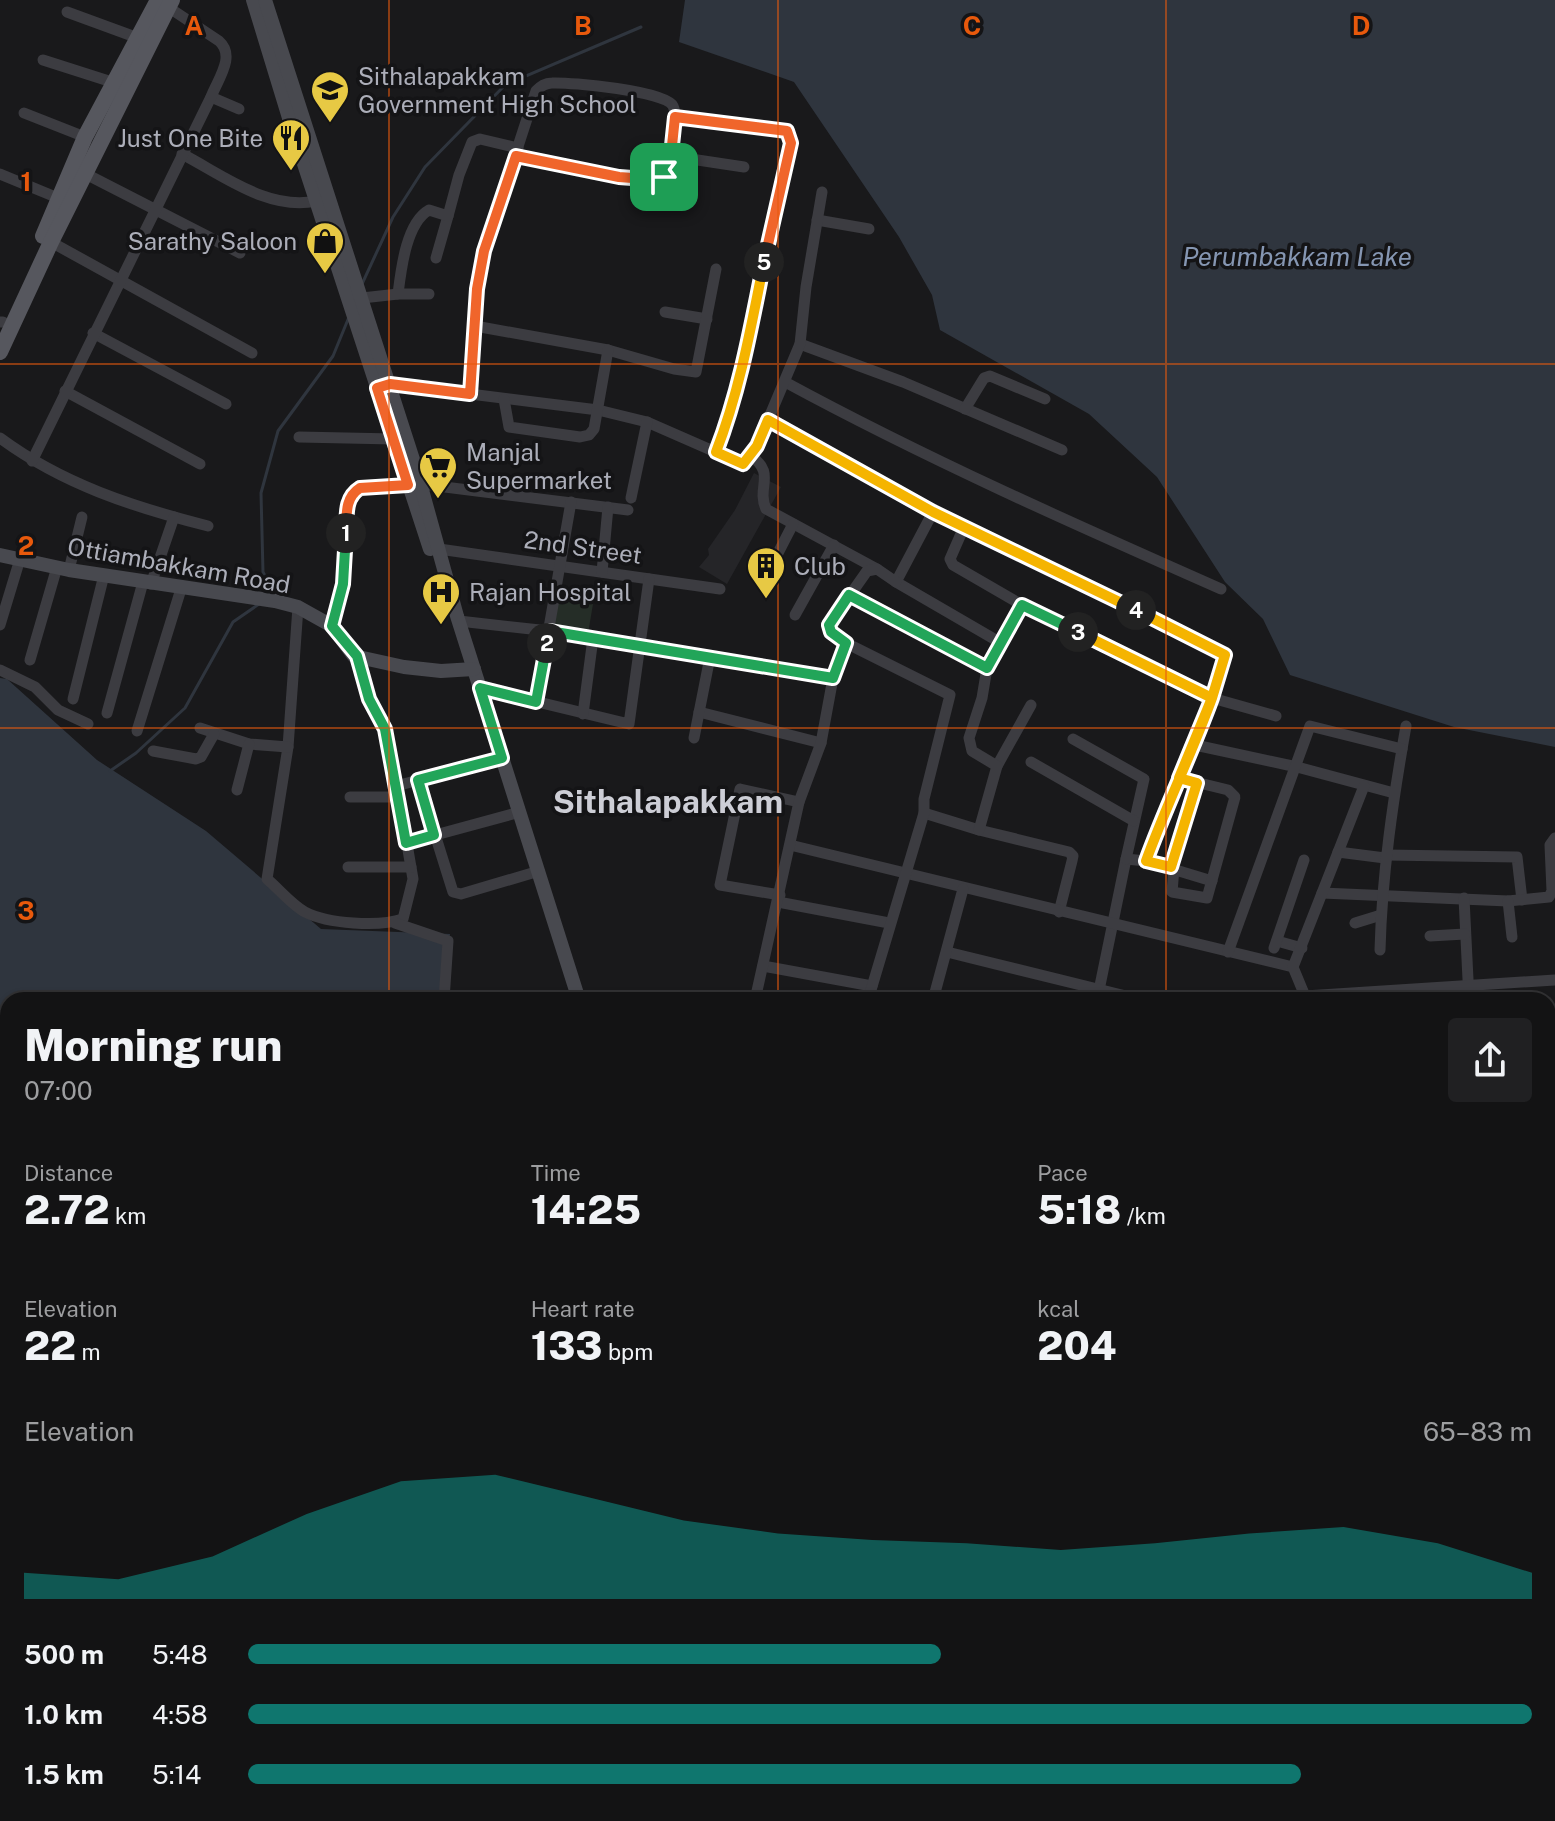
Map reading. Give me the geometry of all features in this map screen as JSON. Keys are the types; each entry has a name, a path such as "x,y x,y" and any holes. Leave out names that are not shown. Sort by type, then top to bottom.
{"main road":[{"path":"1,324 58,198 79,170 85,137 138,38 166,2"},
{"path":"0,352 51,242 79,170 166,2"}],"street":[{"path":"253,0 355,319 383,386 577,992"},
{"path":"265,0 362,297 394,439 439,549 458,618"},
{"path":"32,461 211,97 228,56 226,47 166,2"},
{"path":"67,12 138,38"},
{"path":"43,60 115,83"},
{"path":"436,258 459,175 472,142 480,139 517,152 619,177 659,180 669,174 675,117 673,106 668,99 655,95 549,82 536,91 517,152 484,251 477,289 470,394"},
{"path":"211,97 239,109"},
{"path":"24,113 85,137"},
{"path":"675,117 787,131 791,139 768,239 746,358 731,413 716,452"},
{"path":"182,154 271,200 288,204 316,201"},
{"path":"671,156 744,167"},
{"path":"79,170 240,253"},
{"path":"0,174 58,198"},
{"path":"383,386 598,410 647,422 743,464 768,420 800,344 822,192"},
{"path":"398,294 405,248 424,212 429,210 448,216"},
{"path":"817,220 869,229"},
{"path":"51,242 252,353"},
{"path":"475,326 608,350 674,369 696,372 716,269"},
{"path":"362,297 429,294"},
{"path":"665,312 707,319"},
{"path":"93,333 226,404"},
{"path":"800,344 1062,450"},
{"path":"504,399 509,427 580,437 589,435 594,429 608,350"},
{"path":"965,409 984,378 990,376 1045,399"},
{"path":"785,382 885,436 1221,589"},
{"path":"65,391 200,464"},
{"path":"768,420 933,512 1223,652 1225,655 1195,745 1165,808 1146,861"},
{"path":"332,626 343,584 348,498 360,488 414,485 608,507 629,504 647,422"},
{"path":"299,437 394,439"},
{"path":"0,438 32,461 112,499 208,526"},
{"path":"750,455 763,467 766,476 763,501 766,509 877,569 1001,643"},
{"path":"536,702 571,502"},
{"path":"602,572 608,507"},
{"path":"896,582 933,512"},
{"path":"30,660 82,517"},
{"path":"107,713 147,583 174,517"},
{"path":"777,555 793,524"},
{"path":"964,527 950,559 953,565 1022,605 1212,698 1276,716"},
{"path":"795,615 834,545"},
{"name":"2nd Street","path":"439,549 720,589"},
{"name":"Ottiambakkam Road","path":"0,555 63,569 298,607 332,626 357,656"},
{"path":"0,625 20,559"},
{"path":"870,992 924,813 924,799 950,695 846,643 831,632 829,625 849,595 867,571 877,569"},
{"path":"73,699 104,575"},
{"path":"480,688 629,724 649,579"},
{"path":"137,731 181,589"},
{"path":"849,595 987,668"},
{"path":"997,766 972,751 969,738 982,698 987,668 1022,605"},
{"path":"298,607 288,747 267,879 305,912 339,922 394,922 403,919 413,879 385,729 369,699 357,656 404,667 441,671 474,669"},
{"path":"458,618 833,678"},
{"path":"583,714 593,638"},
{"path":"757,992 799,802 821,743 833,678 846,643"},
{"path":"694,738 710,657"},
{"path":"0,670 35,687 58,710 88,724"},
{"path":"979,830 997,766 1031,705"},
{"path":"699,712 821,743"},
{"path":"1228,952 1310,726 1402,749"},
{"path":"1380,950 1381,895 1406,726"},
{"path":"200,728 249,744 288,747"},
{"path":"153,751 196,759 201,757 214,734"},
{"path":"1073,739 1144,779 1099,992"},
{"path":"237,790 249,744"},
{"path":"1195,745 1297,767 1394,793"},
{"path":"350,797 397,791 418,780 502,758"},
{"path":"1031,762 1134,821"},
{"path":"1179,778 1228,790 1235,797 1207,898 1172,892 1172,868 1197,783"},
{"path":"418,780 453,892 461,894 539,871"},
{"path":"1302,992 1293,967 1364,786"},
{"path":"799,802 740,789 720,885 889,923"},
{"path":"406,843 520,812"},
{"path":"924,813 1069,852 1073,856 1059,912"},
{"path":"1322,893 1508,901 1549,897 1553,880 1550,845 1555,838"},
{"path":"790,845 1293,967"},
{"path":"1338,852 1386,857 1517,857 1522,900"},
{"path":"1126,859 1146,861 1212,881"},
{"path":"1302,948 1275,944 1304,860"},
{"path":"348,867 411,867"},
{"path":"935,992 963,889"},
{"path":"1464,898 1468,992"},
{"path":"1508,901 1512,937"},
{"path":"1355,923 1381,915"},
{"path":"394,922 448,941 445,992"},
{"path":"1430,936 1465,934"},
{"path":"947,952 1087,992"},
{"path":"763,966 872,986"},
{"path":"1406,992 1555,980"}],"shaded area":[{"path":"754,473 781,487 727,584 699,567 709,555 708,549 735,510"},
{"path":"557,598 593,604 588,634 550,628"}],"water":[{"name":"Perumbakkam Lake","path":"685,0 1555,0 1555,747 1454,727 1290,675 1263,619 1225,582 1157,477 1089,414 940,330 932,295 899,237 794,82 679,42"},
{"path":"0,678 7,679 97,760 206,831 321,929 450,934 445,992 0,992"}],"waterway":[{"path":"362,284 393,217 425,167 505,85 641,27"},
{"path":"272,595 274,593 263,572 261,493 278,431 333,356 349,317"},
{"path":"110,771 136,753 185,708 233,622 259,604"}],"place":[{"name":"Sithalapakkam Government High School","path":"330,124"},
{"name":"Just One Bite","path":"291,172"},
{"name":"Sarathy Saloon","path":"325,275"},
{"name":"Manjal Supermarket","path":"438,500"},
{"name":"Club","path":"766,600"},
{"name":"Rajan Hospital","path":"441,626"}],"district":[{"name":"Sithalapakkam","path":"668,801"}],"route":[{"path":"664,177 659,180 619,177 516,156 484,251 477,289 470,394 390,384 377,388 408,485 360,488 348,498 343,584 332,626 357,656 369,699 385,729 406,843 434,835 418,780 502,758 480,688 536,702 549,631 833,678 846,643 831,632 829,625 849,595 987,668 1022,605 1212,698 1195,745 1179,778 1165,808 1146,861 1171,867 1197,783 1179,778 1212,698 1225,655 1223,652 933,512 768,420 757,446 743,464 716,452 731,413 746,358 768,239 791,143 790,135 787,131 747,124 675,117 669,174 664,177"}]}
